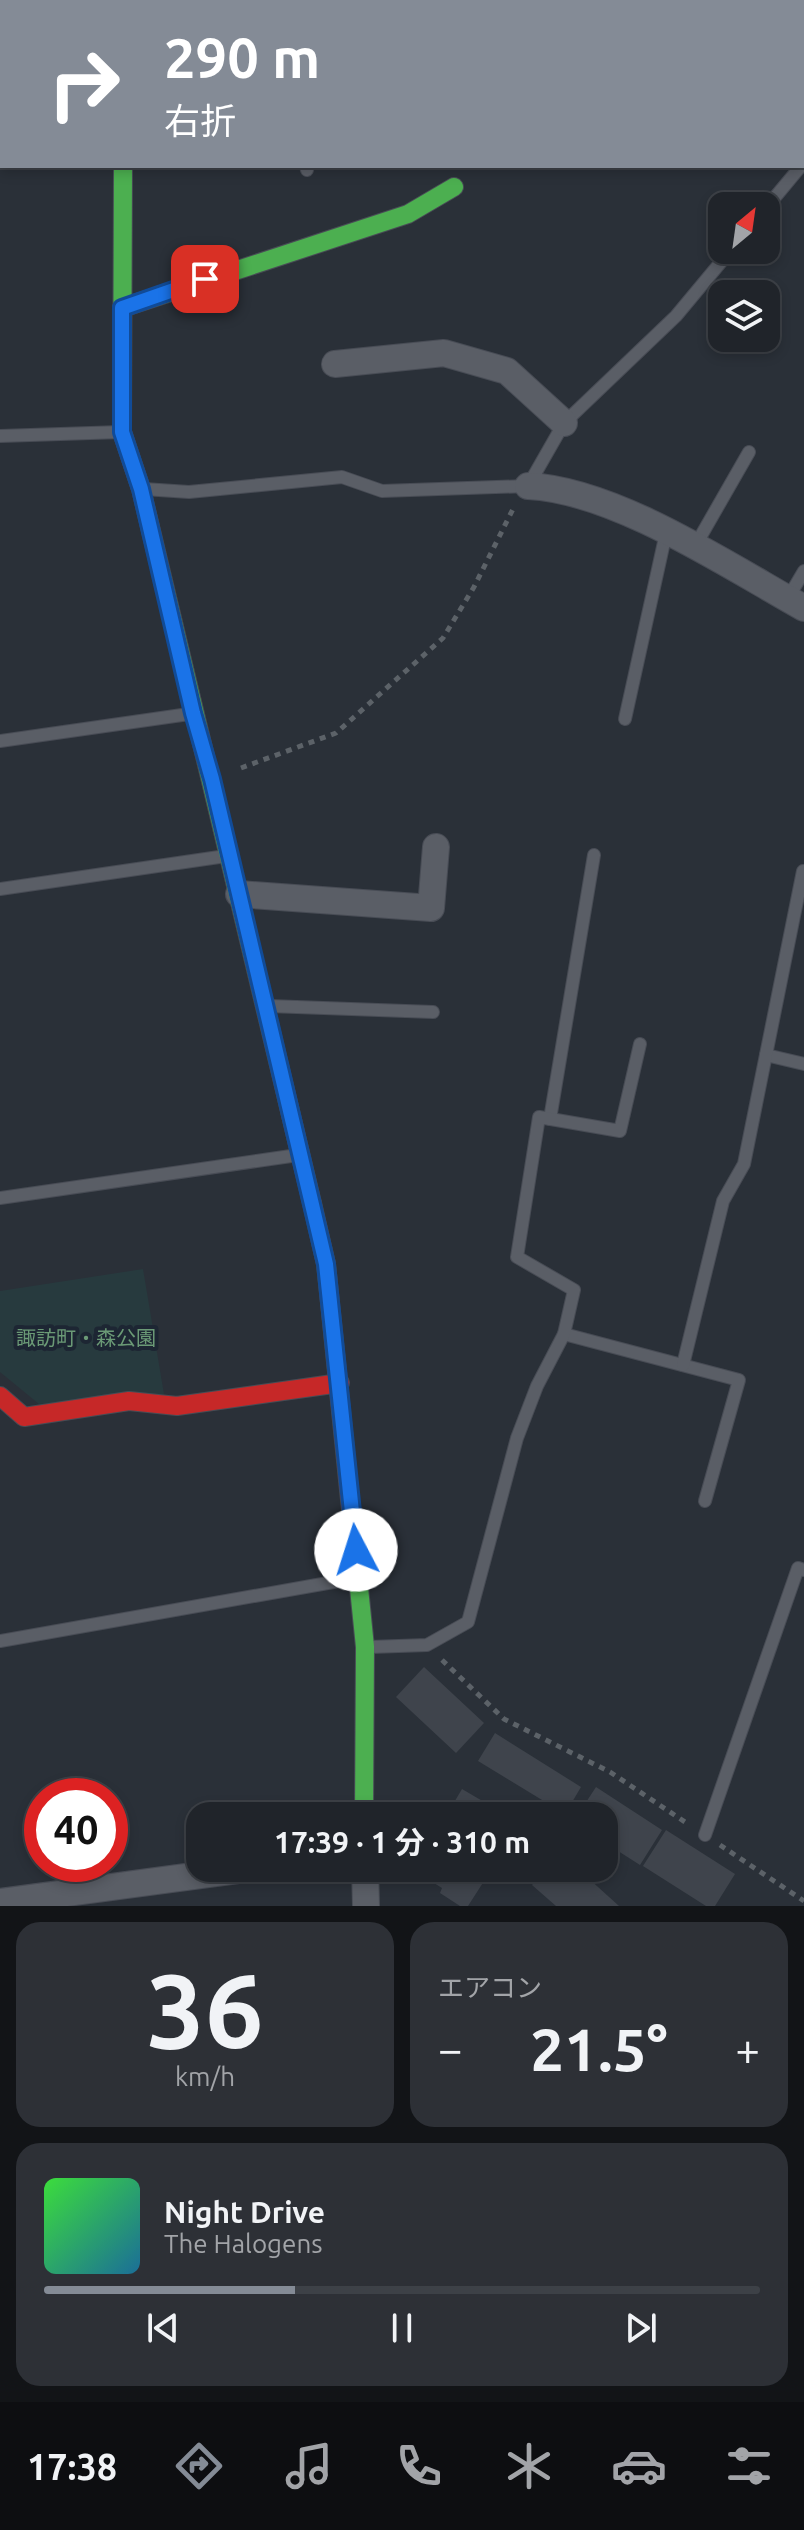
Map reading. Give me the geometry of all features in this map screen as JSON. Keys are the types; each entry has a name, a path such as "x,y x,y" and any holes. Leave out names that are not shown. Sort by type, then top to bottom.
{"street":[{"path":"123,168 122,432 141,489 326,1264 365,1647 364,1802"},
{"path":"122,308 232,269 408,214 454,187"},
{"path":"335,364 444,353 507,371 564,423"},
{"path":"528,486 551,487 599,499 796,603"},
{"path":"239,894 431,908 436,847"},
{"path":"0,1396 24,1417 129,1401 177,1406 340,1383"},
{"path":"0,1902 186,1877"},
{"path":"365,1882 366,1906"}],"lane":[{"path":"779,192 799,168"},
{"path":"141,489 189,492 342,477 382,491 528,486 564,423 676,316 719,264"},
{"path":"0,436 122,432"},
{"path":"694,548 749,452"},
{"path":"625,719 666,533"},
{"path":"796,603 804,571"},
{"path":"0,741 193,713"},
{"path":"0,889 229,855"},
{"path":"550,1119 594,855"},
{"path":"683,1365 723,1201 744,1164 803,871"},
{"path":"266,1006 433,1012"},
{"path":"365,1647 427,1645 468,1622 517,1438 537,1386 564,1334 574,1290 517,1257 539,1117 620,1131 640,1044"},
{"path":"766,1055 804,1064"},
{"path":"0,1198 301,1154"},
{"path":"564,1334 739,1380 705,1501"},
{"path":"705,1835 798,1568 804,1570"},
{"path":"0,1641 359,1577"}],"path":[{"path":"212,779 336,733 421,659 443,638 528,486"},
{"path":"427,1645 504,1719 610,1772 804,1901"}],"green space":[{"name":"諏訪町・森公園","path":"143,1269 164,1394 39,1404 0,1372 0,1291"}],"building":[{"path":"424,1667 484,1723 456,1753 396,1697"},
{"path":"495,1733 581,1787 572,1802 545,1802 478,1761"},
{"path":"596,1787 662,1830 640,1865 618,1851 618,1802 586,1802"},
{"path":"462,1789 484,1802 454,1802"},
{"path":"666,1830 735,1874 715,1906 706,1906 643,1866"},
{"path":"432,1882 483,1882 468,1906 460,1906 440,1893 442,1888"},
{"path":"535,1882 592,1882 619,1906 556,1906 532,1885"}],"traffic: fast":[{"path":"123,168 122,432 141,489 312,1203"},
{"path":"122,308 408,214 454,187"},
{"path":"354,1539 365,1647 364,1802"}],"traffic: jam":[{"path":"312,1203 326,1264 354,1539"},
{"path":"0,1396 24,1417 129,1401 177,1406 340,1383"}],"route":[{"path":"205,279 122,308 122,432 141,489 326,1264 356,1550"}]}
